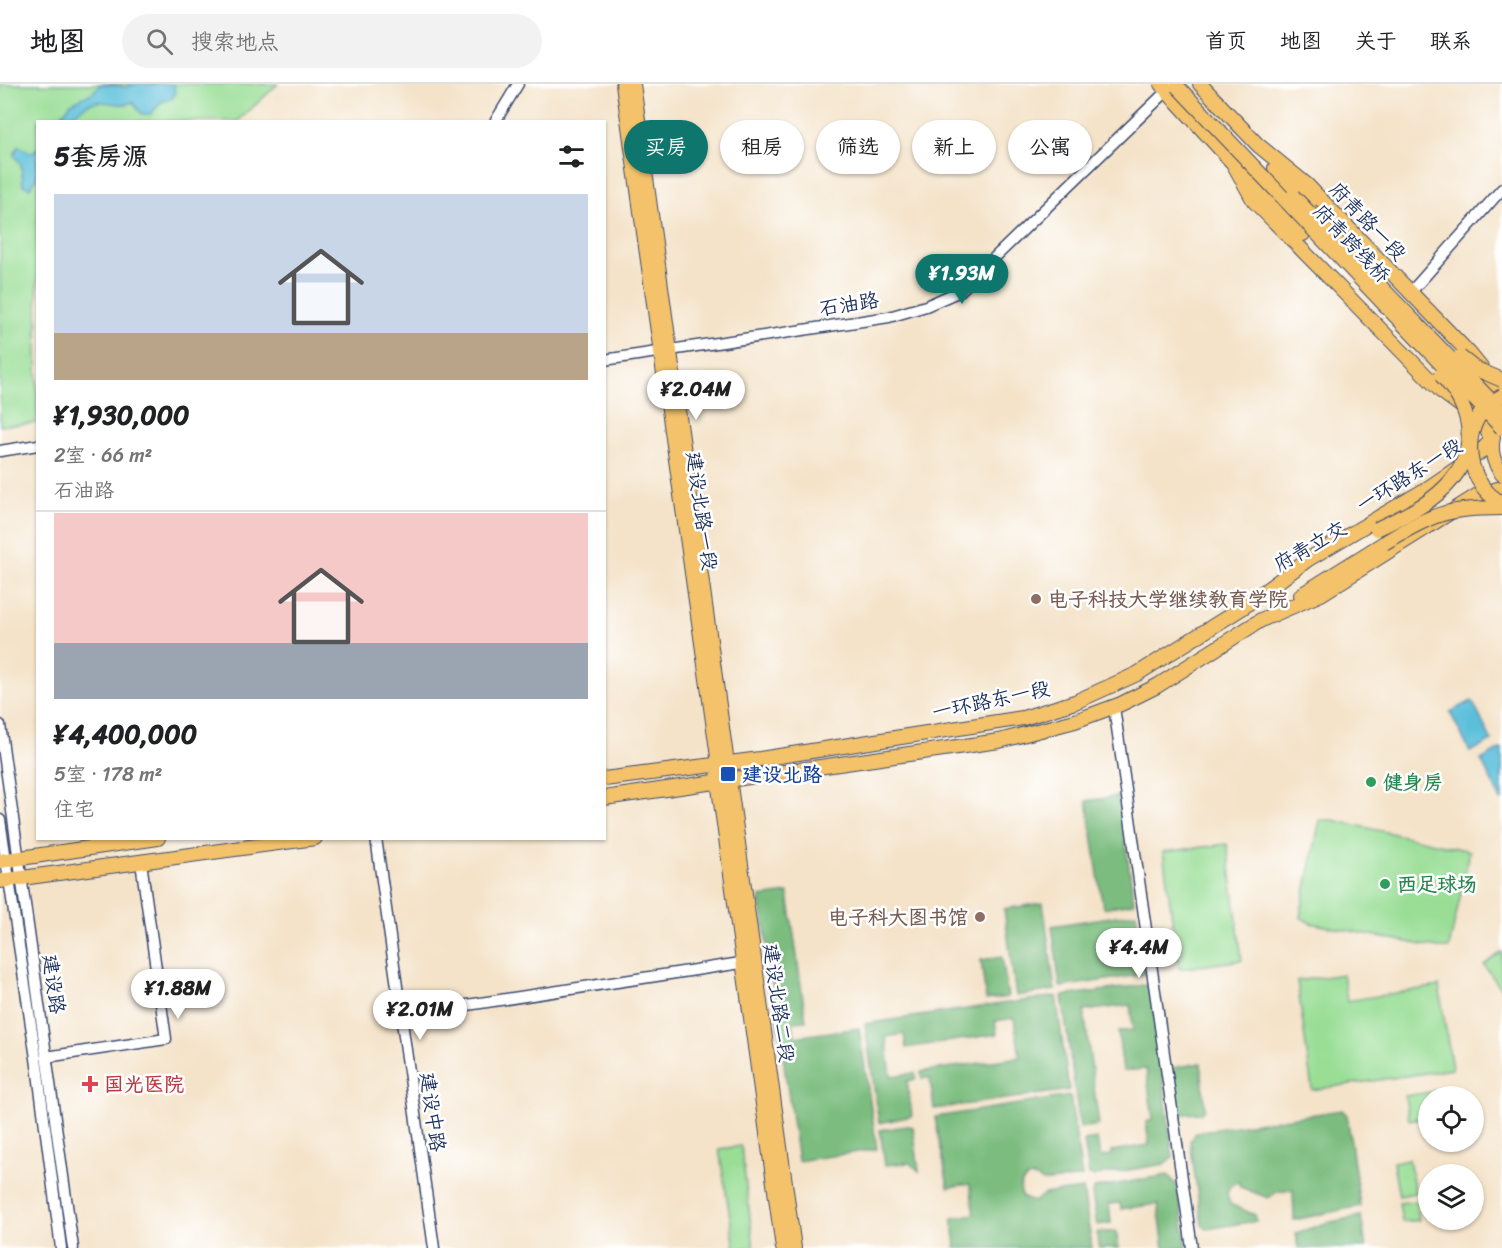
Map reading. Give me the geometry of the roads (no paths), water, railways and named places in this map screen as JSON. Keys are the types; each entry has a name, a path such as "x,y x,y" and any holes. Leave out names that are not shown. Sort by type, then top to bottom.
{"main road":[{"name":"建设北路一段","path":"623,84 724,764"},
{"name":"建设北路一段","path":"633,84 664,350"},
{"name":"府青跨线桥","path":"1185,84 1502,412"},
{"name":"府青路一段","path":"1200,84 1258,145 1307,185 1502,390"},
{"name":"府青跨线桥","path":"1169,86 1502,428"},
{"path":"1169,86 1233,163 1254,201 1441,391 1483,422 1492,440 1495,464 1502,474"},
{"path":"1258,145 1276,170 1465,362 1485,375 1502,380"},
{"name":"府青立交","path":"1233,163 1443,378 1462,402 1468,418 1470,460 1475,477 1485,491 1502,503"},
{"name":"府青立交","path":"1242,608 1428,502 1460,471 1474,426 1483,410 1502,396"},
{"path":"1492,440 1502,421"},
{"name":"一环路东一段","path":"606,779 783,756 1023,718 1075,702 1137,674 1242,608 1307,560 1428,488 1458,465 1478,454 1492,440"},
{"name":"一环路东一段","path":"606,798 999,741 1075,721 1114,707 1157,686 1261,620 1321,594 1481,493 1502,488"},
{"path":"1261,620 1384,543 1442,512 1465,508 1502,508"},
{"path":"783,756 785,772"},
{"name":"建设北路二段","path":"724,764 723,781 741,963 783,1248"},
{"name":"建设北路二段","path":"723,781 795,1248"},
{"path":"8,859 144,840"},
{"path":"10,880 300,840"}],"street":[{"path":"496,120 518,84"},
{"name":"石油路","path":"606,360 889,316 926,306 960,291 1169,86"},
{"path":"1410,292 1502,189"},
{"path":"0,451 36,445"},
{"path":"1114,707 1192,1248"},
{"name":"建设路","path":"0,724 10,880 61,1248"},
{"name":"建设路","path":"0,820 8,859"},
{"name":"建设中路","path":"376,840 434,1248"},
{"path":"46,1057 166,1039 141,862"},
{"name":"建设路","path":"10,880 46,1057 73,1248"},
{"path":"402,1015 741,963"}],"water":[{"path":"101,84 127,87 135,84 174,84 175,94 172,98 161,102 151,114 142,113 133,102 119,104 100,102 86,105 68,120 58,120 71,103 92,93"},
{"path":"18,146 32,153 36,149 36,178 30,188 23,185 21,164 14,155"},
{"path":"1472,701 1492,741 1470,752 1450,712"},
{"path":"1502,748 1502,802 1481,760"}],"place":[{"name":"电子科技大学继续教育学院","path":"1036,599"},
{"name":"建设北路","path":"728,774"},
{"name":"健身房","path":"1371,782"},
{"name":"西足球场","path":"1385,884"},
{"name":"电子科大图书馆","path":"980,917"},
{"name":"国光医院","path":"90,1084"}]}
